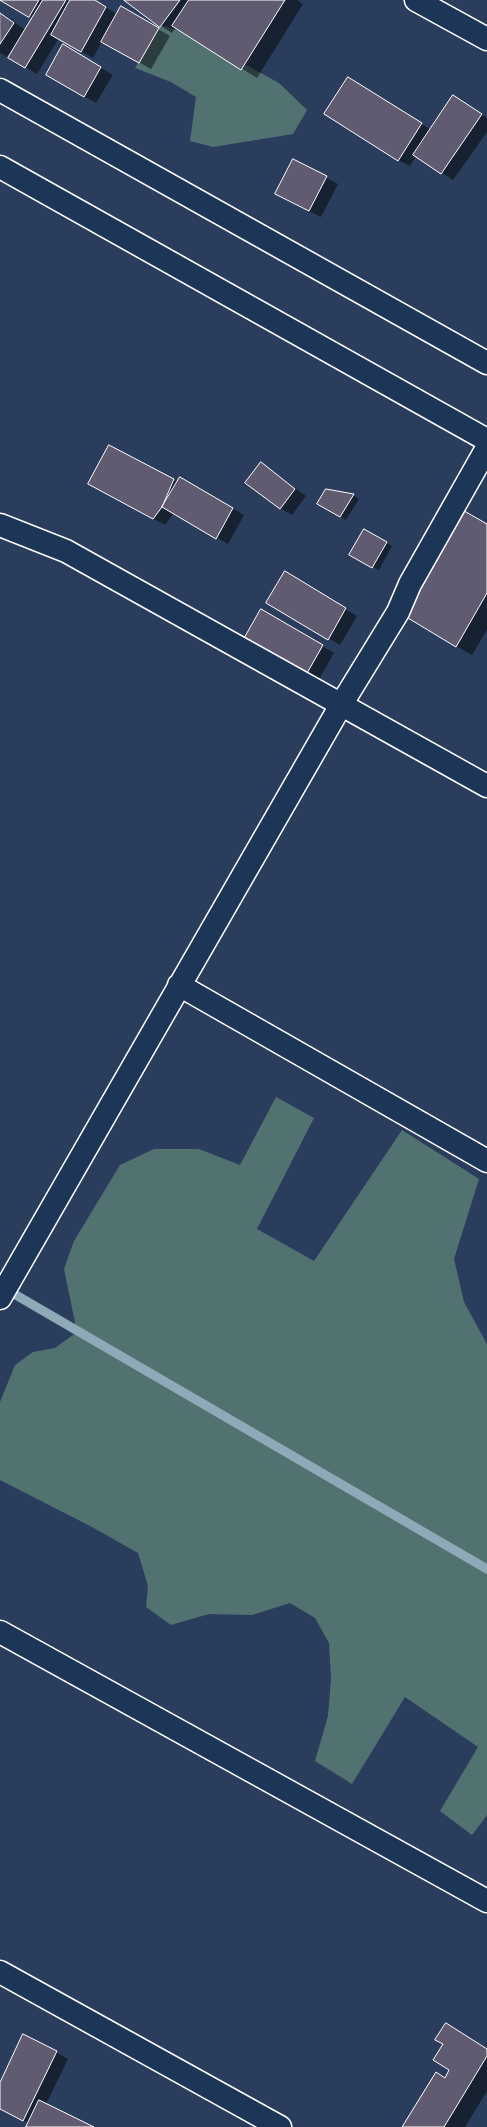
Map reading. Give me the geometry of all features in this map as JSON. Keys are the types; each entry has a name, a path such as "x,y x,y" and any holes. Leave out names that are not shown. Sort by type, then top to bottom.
{"street":[{"path":"416,0 487,39"},
{"path":"0,90 487,363"},
{"path":"0,167 487,440"},
{"path":"0,1298 341,705 398,612 410,584 487,448"},
{"path":"0,525 66,551 487,786"},
{"path":"179,985 487,1162"},
{"path":"0,1632 487,1901"},
{"path":"0,1972 280,2127"}],"green space":[{"path":"161,25 189,34 279,83 307,110 293,134 213,147 190,141 196,97 171,82 135,68"},
{"path":"276,1097 314,1118 257,1229 314,1261 402,1130 479,1179 454,1259 464,1302 487,1344 487,1815 472,1835 440,1811 478,1747 405,1697 352,1784 315,1761 328,1716 331,1679 329,1643 315,1618 290,1603 252,1615 209,1614 171,1625 146,1607 148,1586 138,1553 92,1527 0,1480 0,1402 15,1365 33,1352 55,1348 77,1332 64,1269 74,1241 120,1165 154,1149 199,1149 240,1165"}],"building":[{"path":"0,0 39,0 29,17"},
{"path":"43,0 66,0 25,68 8,58"},
{"path":"70,0 95,0 106,7 81,52 51,35"},
{"path":"124,0 180,0 160,27"},
{"path":"189,0 285,0 241,70 172,26"},
{"path":"121,6 159,28 139,63 101,42"},
{"path":"0,13 14,23 0,44"},
{"path":"63,44 101,67 84,97 46,75"},
{"path":"348,77 422,123 398,161 324,114"},
{"path":"453,95 482,114 441,174 413,155"},
{"path":"293,159 327,176 309,211 275,194"},
{"path":"109,445 174,479 162,507 153,519 88,484"},
{"path":"261,462 295,489 280,509 245,483"},
{"path":"180,477 233,508 216,539 162,507"},
{"path":"326,489 354,494 340,517 317,504"},
{"path":"459,508 487,524 487,593 456,647 398,612"},
{"path":"364,529 387,542 372,568 349,555"},
{"path":"285,571 346,608 328,640 266,603"},
{"path":"261,609 323,645 306,675 244,639"},
{"path":"446,2023 487,2049 487,2056 444,2127 402,2127 436,2072 445,2078 449,2070 433,2060 443,2044 435,2040"},
{"path":"23,2034 57,2051 23,2121 0,2109 0,2083"},
{"path":"39,2100 94,2127 26,2127"}],"waterway":[{"path":"9,1291 487,1569"}]}
